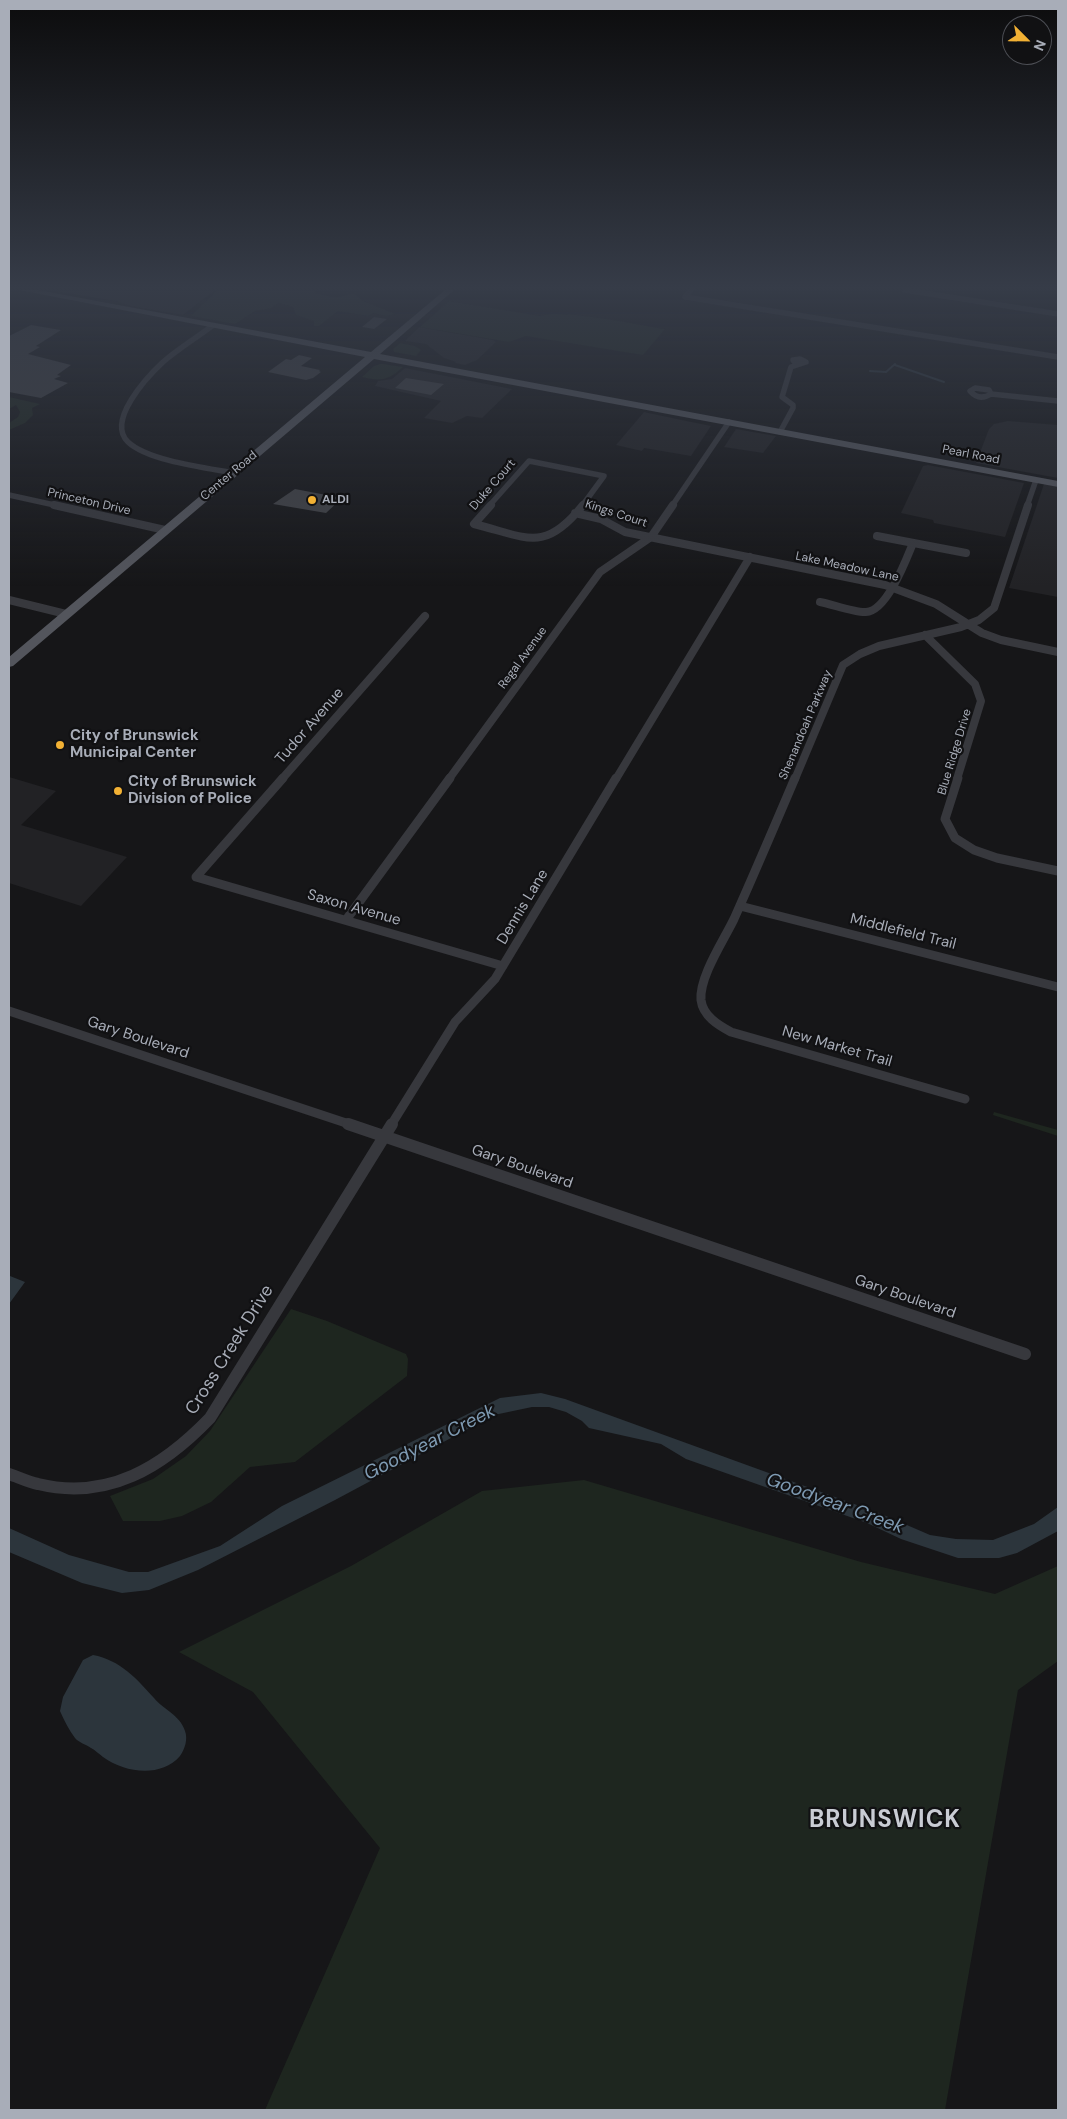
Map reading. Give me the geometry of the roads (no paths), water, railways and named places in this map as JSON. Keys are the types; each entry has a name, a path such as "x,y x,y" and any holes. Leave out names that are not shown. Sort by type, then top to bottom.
{"main road":[{"name":"Center Road","path":"9,663 334,389"},
{"name":"Pearl Road","path":"550,389 1058,484"}],"street":[{"path":"141,389 122,417 122,434 130,443 153,454 234,473"},
{"path":"780,432 793,408 793,405 782,398 783,389"},
{"path":"991,394 1058,402"},
{"name":"Regal Avenue","path":"346,920 600,572 651,537 729,422"},
{"name":"Duke Court","path":"530,461 604,476 575,513 566,524 543,539 534,539 474,524 530,461"},
{"name":"Shenandoah Parkway","path":"706,1012 701,1000 703,985 740,906 843,666 866,650 967,625 985,617 994,608 1036,480"},
{"name":"Princeton Drive","path":"9,495 165,530"},
{"name":"Kings Court","path":"575,513 601,519 625,532 651,537"},
{"path":"877,536 966,553"},
{"name":"Lake Meadow Lane","path":"651,537 892,587 936,604 982,633 1001,640 1058,652"},
{"path":"820,602 871,611 878,607 892,587 912,543"},
{"name":"Dennis Lane","path":"306,1262 455,1022 495,979 750,557"},
{"path":"9,600 66,614"},
{"name":"Tudor Avenue","path":"196,877 424,616"},
{"name":"Blue Ridge Drive","path":"925,635 975,684 981,701 945,818 952,836 965,846 983,853 1058,871"},
{"name":"Saxon Avenue","path":"196,877 503,966"},
{"name":"Middlefield Trail","path":"740,906 1058,987"},
{"name":"Gary Boulevard","path":"9,1011 384,1136 1025,1354"},
{"name":"New Market Trail","path":"706,1012 716,1024 731,1032 965,1099"},
{"name":"Cross Creek Drive","path":"9,1474 47,1488 68,1490 93,1488 134,1478 178,1451 196,1436 210,1418 306,1262"}],"water":[{"path":"9,1277 25,1282 9,1304"},
{"name":"Goodyear Creek","path":"541,1393 565,1399 879,1513 930,1535 956,1539 993,1540 1034,1524 1058,1507 1058,1531 1017,1553 999,1558 958,1558 901,1539 867,1523 686,1459 661,1444 589,1428 582,1421 566,1412 549,1407 532,1407 494,1415 335,1500 198,1570 149,1590 122,1593 82,1583 9,1552 9,1528 69,1555 129,1572 148,1572 220,1546 282,1506 500,1398"},
{"path":"93,1655 112,1661 127,1671 183,1725 186,1734 186,1744 180,1756 172,1763 163,1768 153,1770 132,1770 103,1757 75,1738 60,1711 63,1697 83,1660"}],"place":[{"name":"ALDI","path":"312,500"},
{"name":"City of Brunswick Municipal Center","path":"60,745"},
{"name":"City of Brunswick Division of Police","path":"118,791"}],"district":[{"name":"BRUNSWICK","path":"885,1821"}]}
